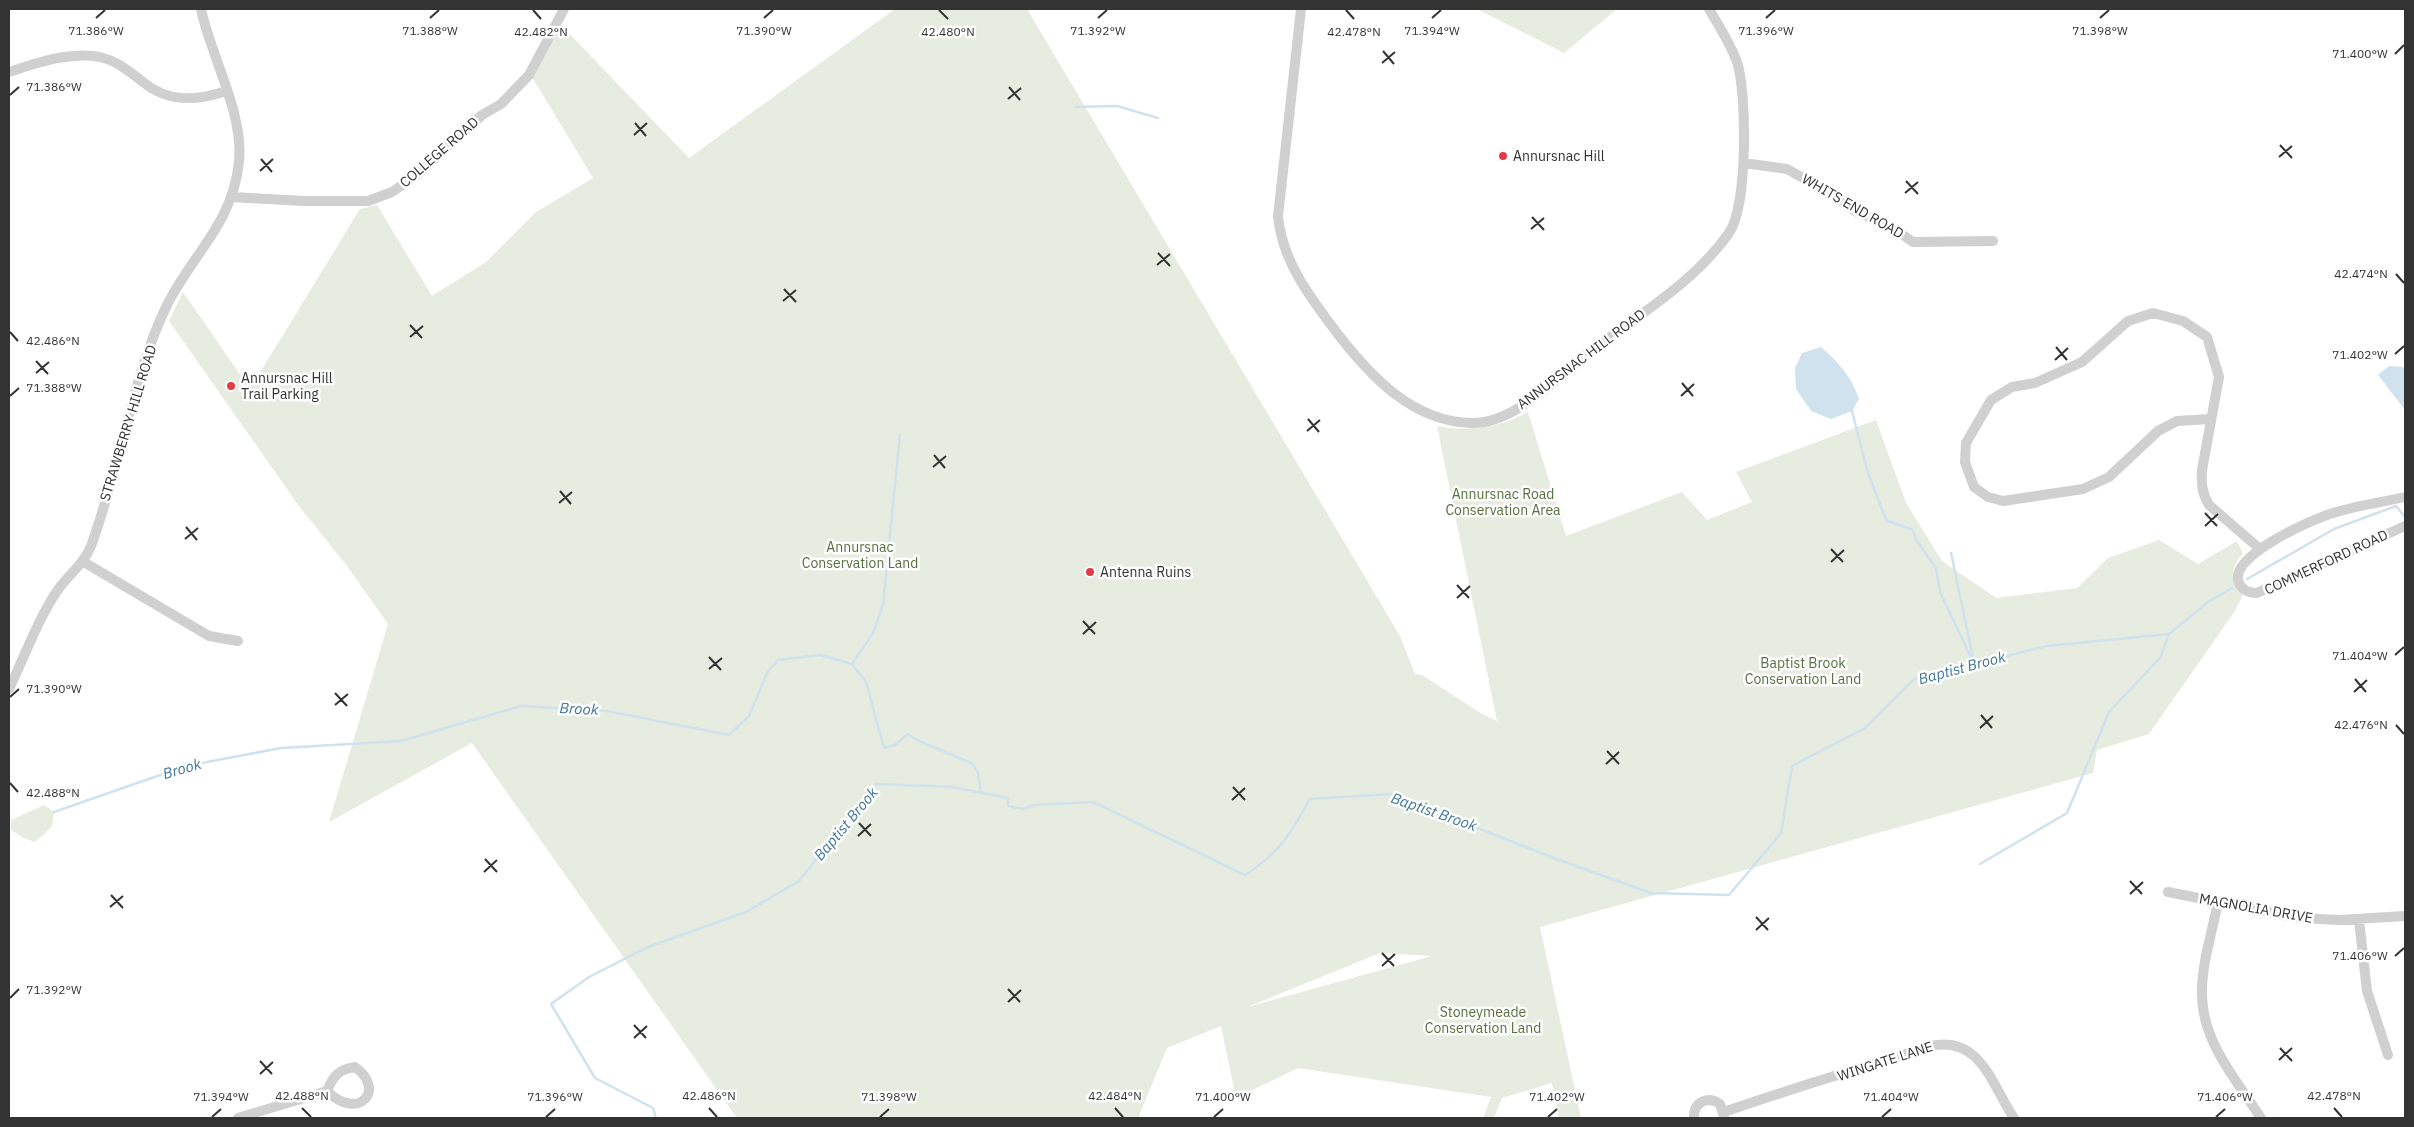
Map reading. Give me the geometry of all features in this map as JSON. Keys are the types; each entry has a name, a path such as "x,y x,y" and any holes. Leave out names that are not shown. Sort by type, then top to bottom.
{"street":[{"name":"STRAWBERRY HILL ROAD","path":"9,688 48,606 90,549 121,450 132,401 165,310 180,283 226,214 231,197 239,160 238,135 202,9"},
{"name":"COLLEGE ROAD","path":"231,197 304,201 368,201 392,192 418,174 482,115 500,104 529,75 564,9"},
{"name":"ANNURSNAC HILL ROAD","path":"1301,9 1278,216 1280,235 1286,256 1324,315 1364,365 1396,396 1411,407 1435,416 1474,423 1501,417 1547,388 1672,290 1708,259 1732,230 1741,194 1745,145 1737,64 1722,31 1709,9"},
{"path":"9,72 60,58 84,55 119,64 144,84 170,97 195,99 226,91"},
{"name":"WHITS END ROAD","path":"1744,163 1787,169 1855,210 1893,228 1913,242 1993,241"},
{"path":"2210,419 2177,421 2158,431 2109,478 2083,489 2003,501 1988,497 1974,487 1965,462 1966,443 1992,400 2012,387 2035,383 2082,362 2128,321 2153,313 2183,321 2207,336 2219,377 2202,470 2204,495 2209,505 2260,549"},
{"name":"COMMERFORD ROAD","path":"2404,526 2267,590 2250,593 2243,589 2238,582 2237,574 2239,567 2260,549 2327,515 2356,506 2405,497"},
{"path":"82,561 210,636 238,641"},
{"name":"MAGNOLIA DRIVE","path":"2168,892 2299,918 2359,920 2405,916"},
{"path":"2218,902 2203,978 2204,1015 2212,1040 2221,1057 2261,1118"},
{"path":"2359,920 2367,991 2388,1055"},
{"name":"WINGATE LANE","path":"1694,1118 1696,1106 1706,1100 1717,1102 1724,1115 1760,1098 1832,1078 1931,1046 1946,1044 1964,1048 1979,1060 2014,1118"},
{"path":"238,1118 327,1091"}],"green space":[{"name":"Annursnac Conservation Land","path":"895,9 1027,9 1400,636 1415,674 1422,675 1482,714 1497,721 1437,426 1461,429 1484,427 1506,422 1528,412 1566,536 1682,492 1707,520 1752,502 1736,472 1876,420 1906,503 1942,561 1996,598 2077,588 2108,558 2159,540 2198,564 2237,541 2243,554 2234,569 2233,580 2243,595 2235,611 2149,734 2097,750 2093,773 1540,927 1581,1118 1559,1118 1552,1083 1502,1098 1494,1118 1483,1118 1491,1097 1298,1068 1236,1098 1221,1026 1167,1048 1138,1118 737,1118 472,743 329,822 388,624 347,566 299,506 169,321 183,292 250,389 360,209 377,205 432,296 486,262 536,212 593,178 532,77 560,24 689,158","holes":["1380,953 1432,956 1247,1007"]},
{"path":"1477,9 1617,9 1564,53"},
{"path":"44,805 54,812 52,827 35,842 11,830 11,820"}],"water":[{"path":"1821,347 1844,370 1859,399 1852,411 1831,419 1811,411 1796,389 1795,368 1802,353"},
{"path":"2389,366 2403,367 2405,369 2405,410 2378,375"}],"waterway":[{"path":"1074,107 1117,106 1158,118"},
{"path":"1852,411 1867,470 1886,520 1913,530 1916,540 1936,568 1940,592 1974,664"},
{"path":"852,664 873,633 883,605 900,435"},
{"name":"Baptist Brook","path":"2247,579 2334,529 2396,506 2405,517"},
{"path":"1951,553 1973,658"},
{"name":"Baptist Brook","path":"656,1118 653,1108 595,1078 551,1004 589,977 648,947 746,912 799,881 876,784 952,787 1008,798 1008,806 1023,809 1034,805 1093,802 1245,875 1267,858 1283,842 1310,799 1391,794 1559,860 1651,893 1729,895 1781,833 1792,766 1865,728 1914,679 2047,646 2169,634 2208,602 2232,588"},
{"path":"1980,864 2067,813 2109,712 2160,658 2169,634"},
{"name":"Brook","path":"54,812 186,766 281,748 401,741 521,706 607,711 729,735 749,716 767,673 778,660 820,655 852,664 866,682 884,748 895,745 908,734 915,739 973,764 978,773 981,792"}],"place":[{"name":"Annursnac Hill","path":"1503,156"},
{"name":"Annursnac Hill Trail Parking","path":"231,386"},
{"name":"Antenna Ruins","path":"1090,572"}],"park label":[{"name":"Annursnac Road Conservation Area","path":"1503,502"},
{"name":"Baptist Brook Conservation Land","path":"1803,672"},
{"name":"Stoneymeade Conservation Land","path":"1483,1020"}]}
